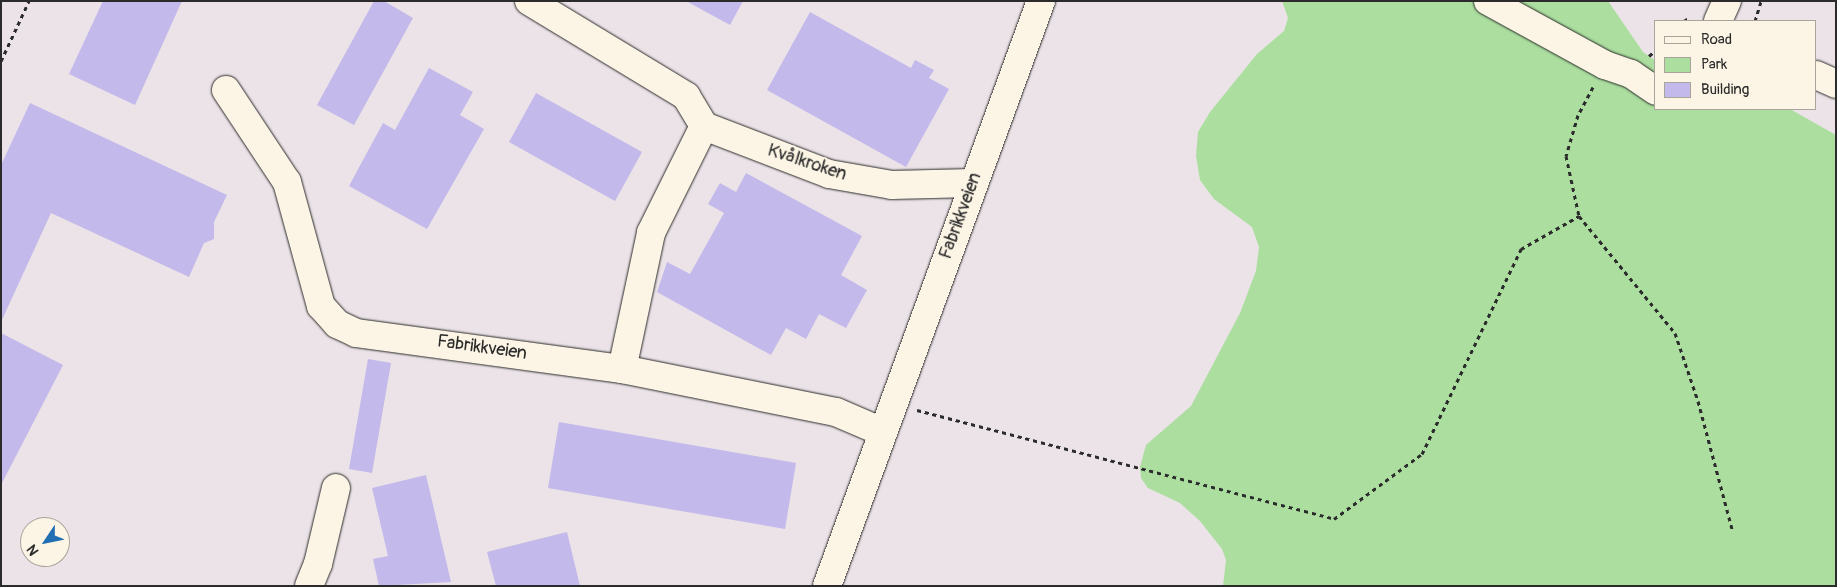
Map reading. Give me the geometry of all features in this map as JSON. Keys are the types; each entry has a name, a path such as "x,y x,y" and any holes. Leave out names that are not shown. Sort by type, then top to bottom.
{"street":[{"path":"529,1 686,96 704,126 651,233 622,369"},
{"name":"Fabrikkveien","path":"827,586 1041,1"},
{"path":"1488,1 1605,65 1631,74 1654,90"},
{"path":"1718,20 1727,1"},
{"path":"1817,75 1836,84"},
{"name":"Fabrikkveien","path":"226,90 287,182 321,306 337,324 356,333 622,369 836,412 883,432"},
{"name":"Kvålkroken","path":"704,126 829,174 892,185 973,183"},
{"path":"308,586 318,564 336,488"}],"path":[{"path":"1,61 29,1"},
{"path":"1756,20 1761,1"},
{"path":"1605,65 1578,115 1566,156 1579,216 1675,333 1698,401 1732,529"},
{"path":"893,403 1334,519 1422,454 1521,249 1579,216"}],"green space":[{"path":"1282,1 1608,1 1643,52 1654,60 1654,110 1792,110 1836,135 1836,586 1223,586 1226,560 1222,549 1200,521 1180,503 1148,488 1141,478 1140,467 1146,445 1191,406 1240,313 1256,271 1259,247 1252,227 1214,199 1200,180 1196,156 1198,132 1210,112 1257,54 1284,31 1288,18"}],"building":[{"path":"103,1 182,1 135,105 69,74"},
{"path":"374,1 384,1 413,18 354,125 317,105"},
{"path":"686,1 743,1 730,25"},
{"path":"810,12 911,68 915,60 934,70 929,78 949,89 906,167 767,90"},
{"path":"429,68 473,92 460,115 484,129 427,229 349,186 383,123 395,130"},
{"path":"536,93 642,152 615,201 509,142"},
{"path":"30,103 227,195 214,222 214,239 204,243 189,277 51,213 1,322 1,165"},
{"path":"746,173 862,236 841,275 867,290 846,328 819,314 806,339 786,328 771,355 657,292 667,262 690,274 724,213 708,204 720,183 736,192"},
{"path":"1,333 63,365 1,485"},
{"path":"368,359 391,363 372,473 349,469"},
{"path":"559,422 796,463 785,529 548,488"},
{"path":"426,475 451,582 379,586 373,559 388,556 372,488"},
{"path":"567,532 580,586 496,586 487,552"}]}
